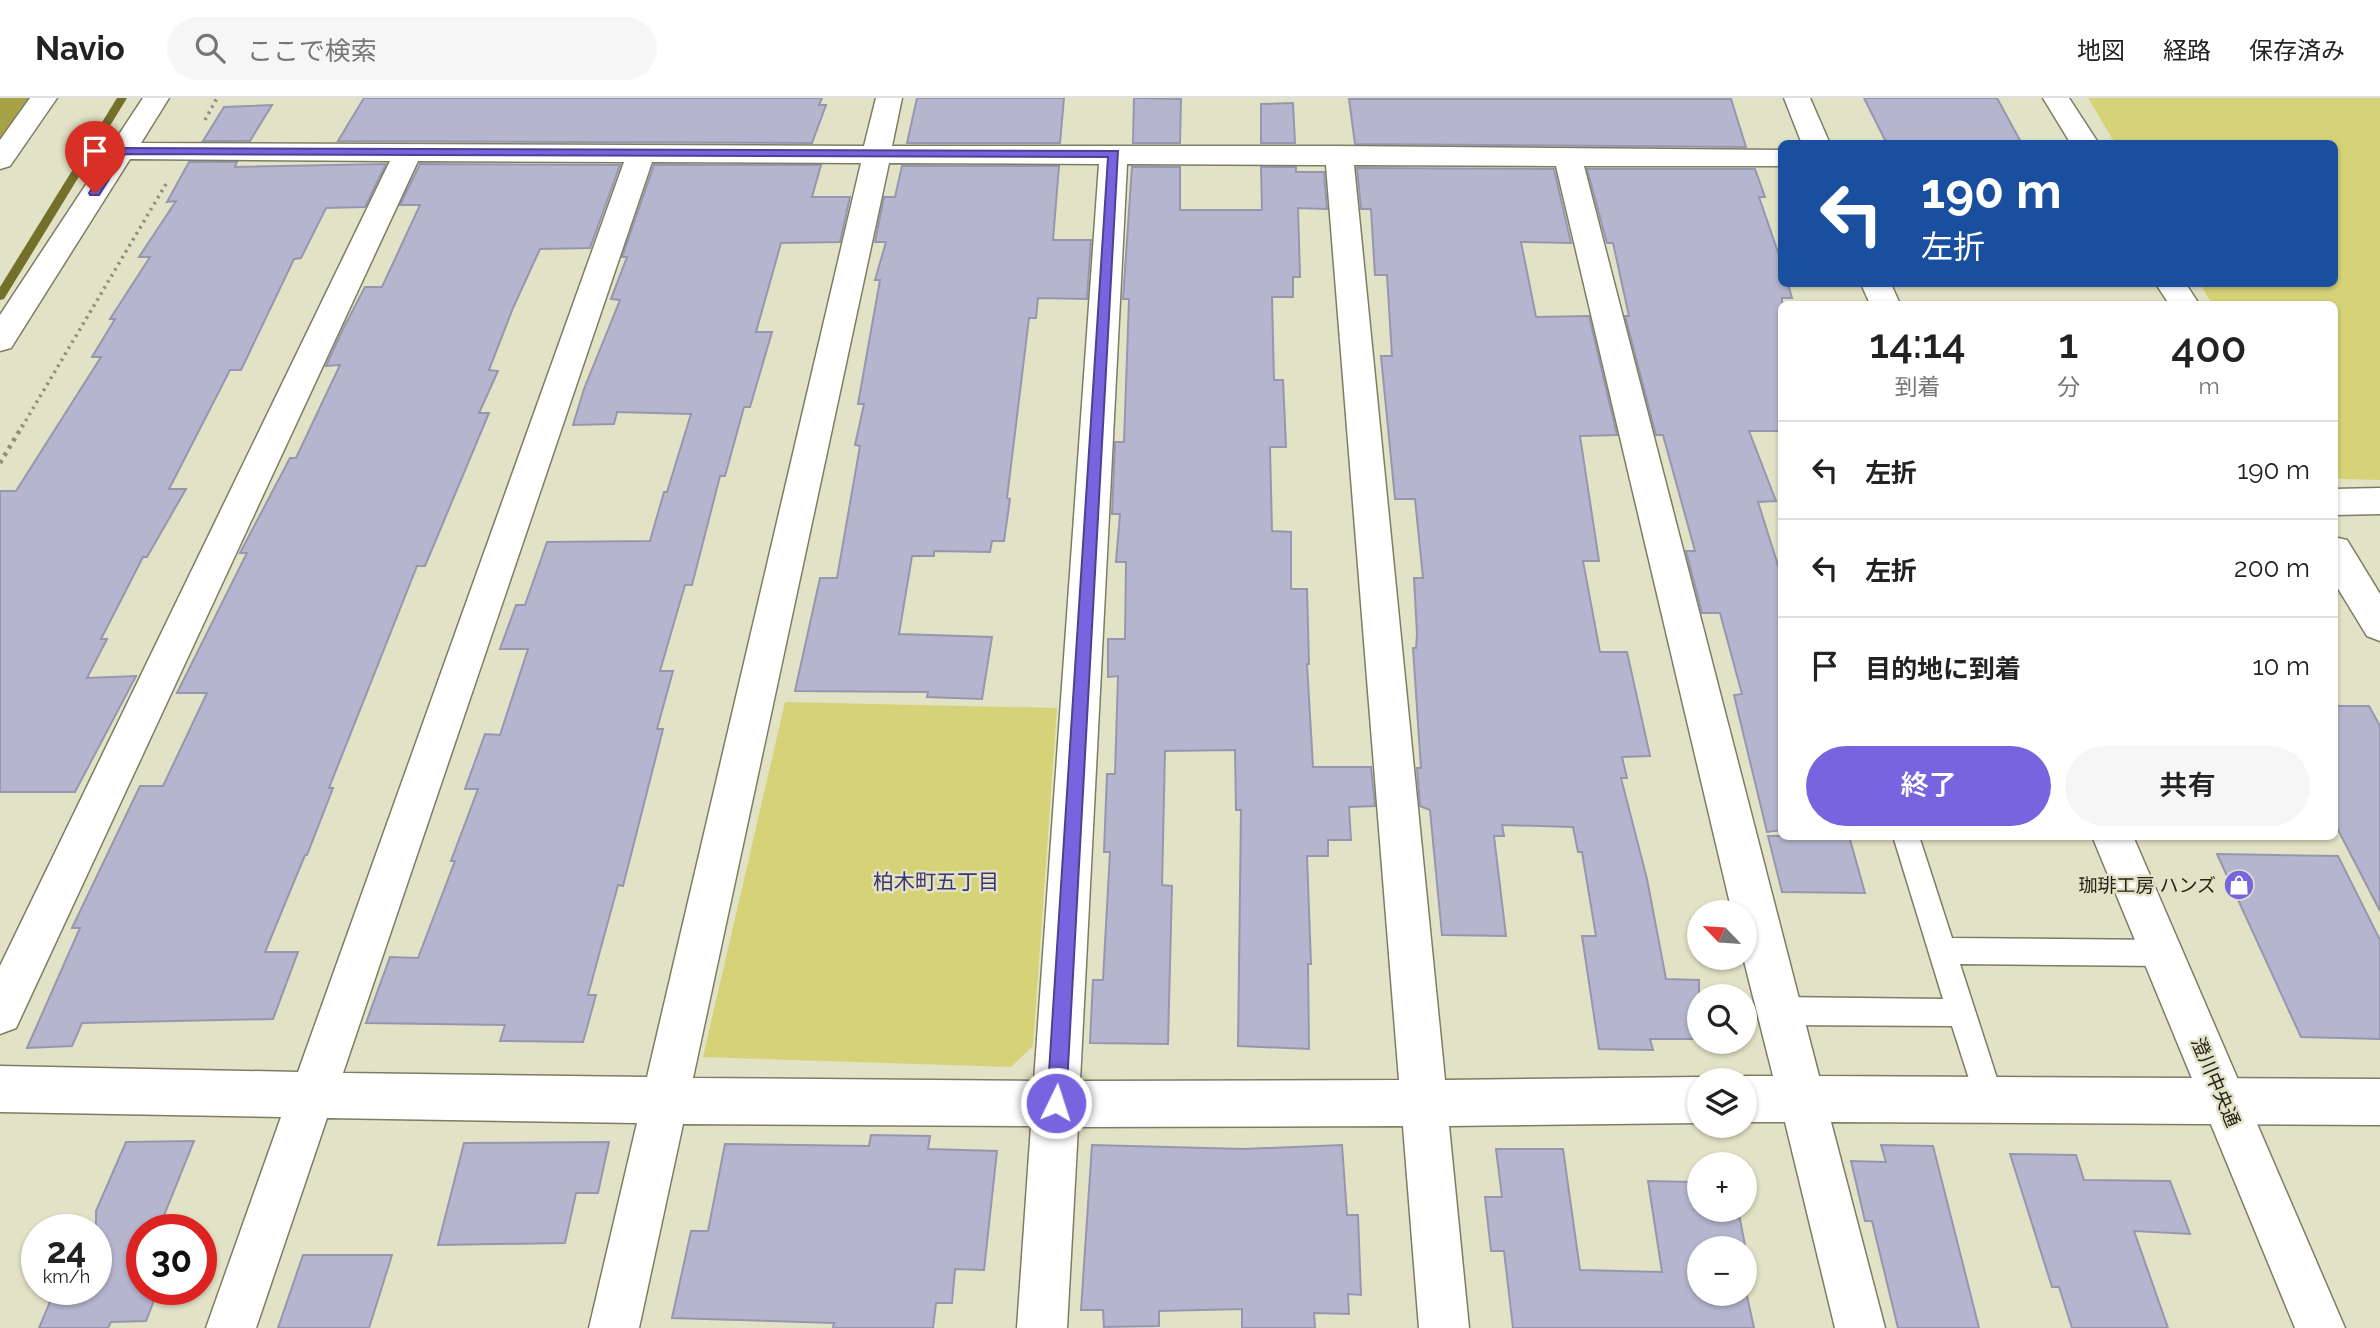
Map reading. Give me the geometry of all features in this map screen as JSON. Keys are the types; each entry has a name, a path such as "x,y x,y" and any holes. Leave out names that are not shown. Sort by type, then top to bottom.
{"street":[{"path":"0,160 44,98"},
{"path":"0,340 156,98"},
{"path":"614,1328 889,98"},
{"path":"1797,98 1814,140"},
{"path":"2056,98 2082,140"},
{"path":"122,151 1114,153 1778,158"},
{"path":"0,1013 410,151"},
{"path":"231,1328 641,152"},
{"path":"1042,1328 1114,153"},
{"path":"1339,154 1444,1328"},
{"path":"1568,156 1777,1011 1802,1098 1860,1328"},
{"path":"2338,502 2380,502"},
{"path":"2338,557 2380,626"},
{"name":"澄川中央通","path":"2114,840 2320,1328"},
{"path":"0,1089 665,1101 1423,1104 1687,1100"},
{"path":"1757,1099 2380,1102"}],"lane":[{"path":"1907,840 1989,1100"},
{"path":"1942,951 2162,953"},
{"path":"1777,1011 1962,1013"}],"path":[{"path":"0,463 217,98"}],"shaded area":[{"path":"0,98 31,98 0,142"},
{"path":"2088,98 2380,98 2380,480 2338,478 2338,301 2210,301 2202,287 2338,287 2338,140 2113,140"},
{"path":"785,702 1057,708 1033,1046 1011,1067 703,1057"}],"building":[{"path":"364,98 822,98 819,105 826,105 812,143 338,141"},
{"path":"917,98 1064,98 1060,143 907,143"},
{"path":"1134,98 1181,99 1180,143 1133,143"},
{"path":"1864,98 1997,98 2020,140 1885,140"},
{"path":"1349,99 1731,99 1746,147 1355,144"},
{"path":"1293,103 1295,143 1261,143 1261,104"},
{"path":"272,105 250,141 203,141 224,107"},
{"path":"189,162 237,162 235,167 386,164 365,207 326,208 301,258 294,259 241,370 230,370 169,489 186,489 147,557 143,557 101,639 107,639 87,678 136,676 75,792 0,792 0,491 16,491 101,357 92,357 115,319 110,319 150,257 139,257 176,201 167,202"},
{"path":"420,164 620,165 590,248 540,249 513,308 489,370 498,371 479,413 489,413 425,566 417,566 329,788 333,788 307,855 265,952 298,952 273,1019 82,1023 72,1046 27,1048 80,928 72,928 140,786 163,786 207,693 177,693 247,553 240,553 290,458 296,458 340,365 326,366 343,329 365,287 382,287 420,205 400,205"},
{"path":"654,165 821,165 812,197 850,197 840,242 781,243 756,332 772,332 750,407 744,407 725,476 720,476 692,585 685,585 660,671 673,671 657,729 663,729 623,886 618,885 588,995 596,995 583,1042 500,1041 505,1025 366,1023 390,957 418,958 455,861 451,861 478,789 465,789 485,734 500,735 528,649 500,649 516,605 525,605 547,542 650,541 664,492 667,492 691,414 617,412 614,424 573,425 584,389 620,300 611,299 627,257 622,257"},
{"path":"902,166 1059,166 1053,240 1091,240 1087,299 1038,298 1036,318 1029,318 1004,541 992,541 990,552 934,551 934,556 912,556 899,634 992,637 982,699 927,697 928,692 795,691 820,578 837,578 860,446 855,445 864,404 858,404 880,280 875,280 886,242 875,242 884,197 895,197"},
{"path":"1132,167 1180,167 1180,210 1262,210 1261,167 1296,167 1296,172 1324,172 1327,209 1298,208 1300,277 1293,277 1293,297 1272,297 1274,380 1283,380 1286,447 1270,447 1272,531 1291,532 1291,589 1307,589 1307,664 1313,767 1371,767 1375,806 1349,807 1351,840 1328,840 1328,856 1307,856 1311,964 1308,964 1309,1049 1238,1046 1241,810 1236,810 1235,750 1165,751 1162,885 1172,886 1168,1044 1090,1043 1093,980 1103,980 1110,852 1104,852 1107,774 1115,774 1118,676 1108,677 1108,639 1125,639 1126,562 1116,562 1120,514 1112,514 1115,442 1124,442 1129,299 1123,299"},
{"path":"1357,168 1554,169 1571,243 1521,242 1536,317 1589,316 1617,435 1580,436 1599,561 1583,561 1600,652 1627,652 1650,756 1622,757 1627,778 1621,778 1647,879 1666,979 1699,980 1699,984 1687,984 1687,1039 1650,1039 1653,1050 1599,1049 1582,936 1596,936 1582,852 1578,852 1573,827 1502,825 1504,836 1494,836 1506,936 1442,935 1430,810 1420,806 1417,768 1421,768 1413,648 1416,648 1417,634 1414,578 1423,578 1415,499 1395,499 1381,356 1392,356 1387,275 1375,275 1371,209 1361,209"},
{"path":"1587,169 1755,169 1765,197 1759,197 1778,252 1778,287 1789,287 1792,298 1778,301 1778,431 1749,431 1776,501 1758,502 1778,565 1778,831 1767,832 1734,695 1742,694 1720,613 1702,613 1686,551 1695,551 1663,435 1656,435 1625,316 1629,316 1613,243 1607,243"},
{"path":"2338,706 2369,706 2380,726 2380,911 2338,830"},
{"path":"1768,836 1778,836 1778,840 1850,840 1865,893 1782,892"},
{"path":"2217,854 2338,856 2380,940 2380,1039 2301,1037"},
{"path":"871,1135 930,1136 928,1149 997,1151 984,1270 955,1269 952,1303 936,1303 933,1328 833,1328 834,1323 672,1318 691,1231 708,1231 725,1144 869,1146"},
{"path":"194,1141 165,1214 126,1214 126,1305 152,1305 146,1321 111,1322 108,1328 39,1328 49,1305 112,1305 112,1214 96,1214 96,1211 126,1142"},
{"path":"609,1142 598,1193 576,1193 565,1243 438,1245 464,1143"},
{"path":"1092,1145 1244,1149 1342,1145 1347,1215 1358,1215 1361,1295 1348,1294 1349,1314 1314,1313 1315,1328 1242,1328 1242,1309 1159,1311 1159,1326 1104,1327 1103,1310 1081,1310"},
{"path":"1881,1145 1933,1146 1979,1328 1898,1328 1872,1221 1865,1221 1851,1161 1886,1162"},
{"path":"1496,1149 1563,1149 1580,1270 1662,1272 1648,1181 1687,1182 1687,1222 1741,1222 1743,1236 1687,1236 1687,1306 1749,1306 1754,1328 1513,1328 1504,1251 1491,1251 1485,1197 1502,1197"},
{"path":"2010,1154 2076,1155 2084,1180 2170,1181 2190,1234 2134,1231 2168,1328 2072,1328 2059,1287 2052,1287"},
{"path":"303,1255 392,1255 369,1328 278,1328"}],"waterway":[{"path":"0,296 122,98"}],"place":[{"name":"珈琲工房 ハンズ","path":"2239,885"}],"district":[{"name":"柏木町五丁目","path":"936,882"}],"route":[{"path":"95,193 122,151 1114,153 1056,1103"}]}
